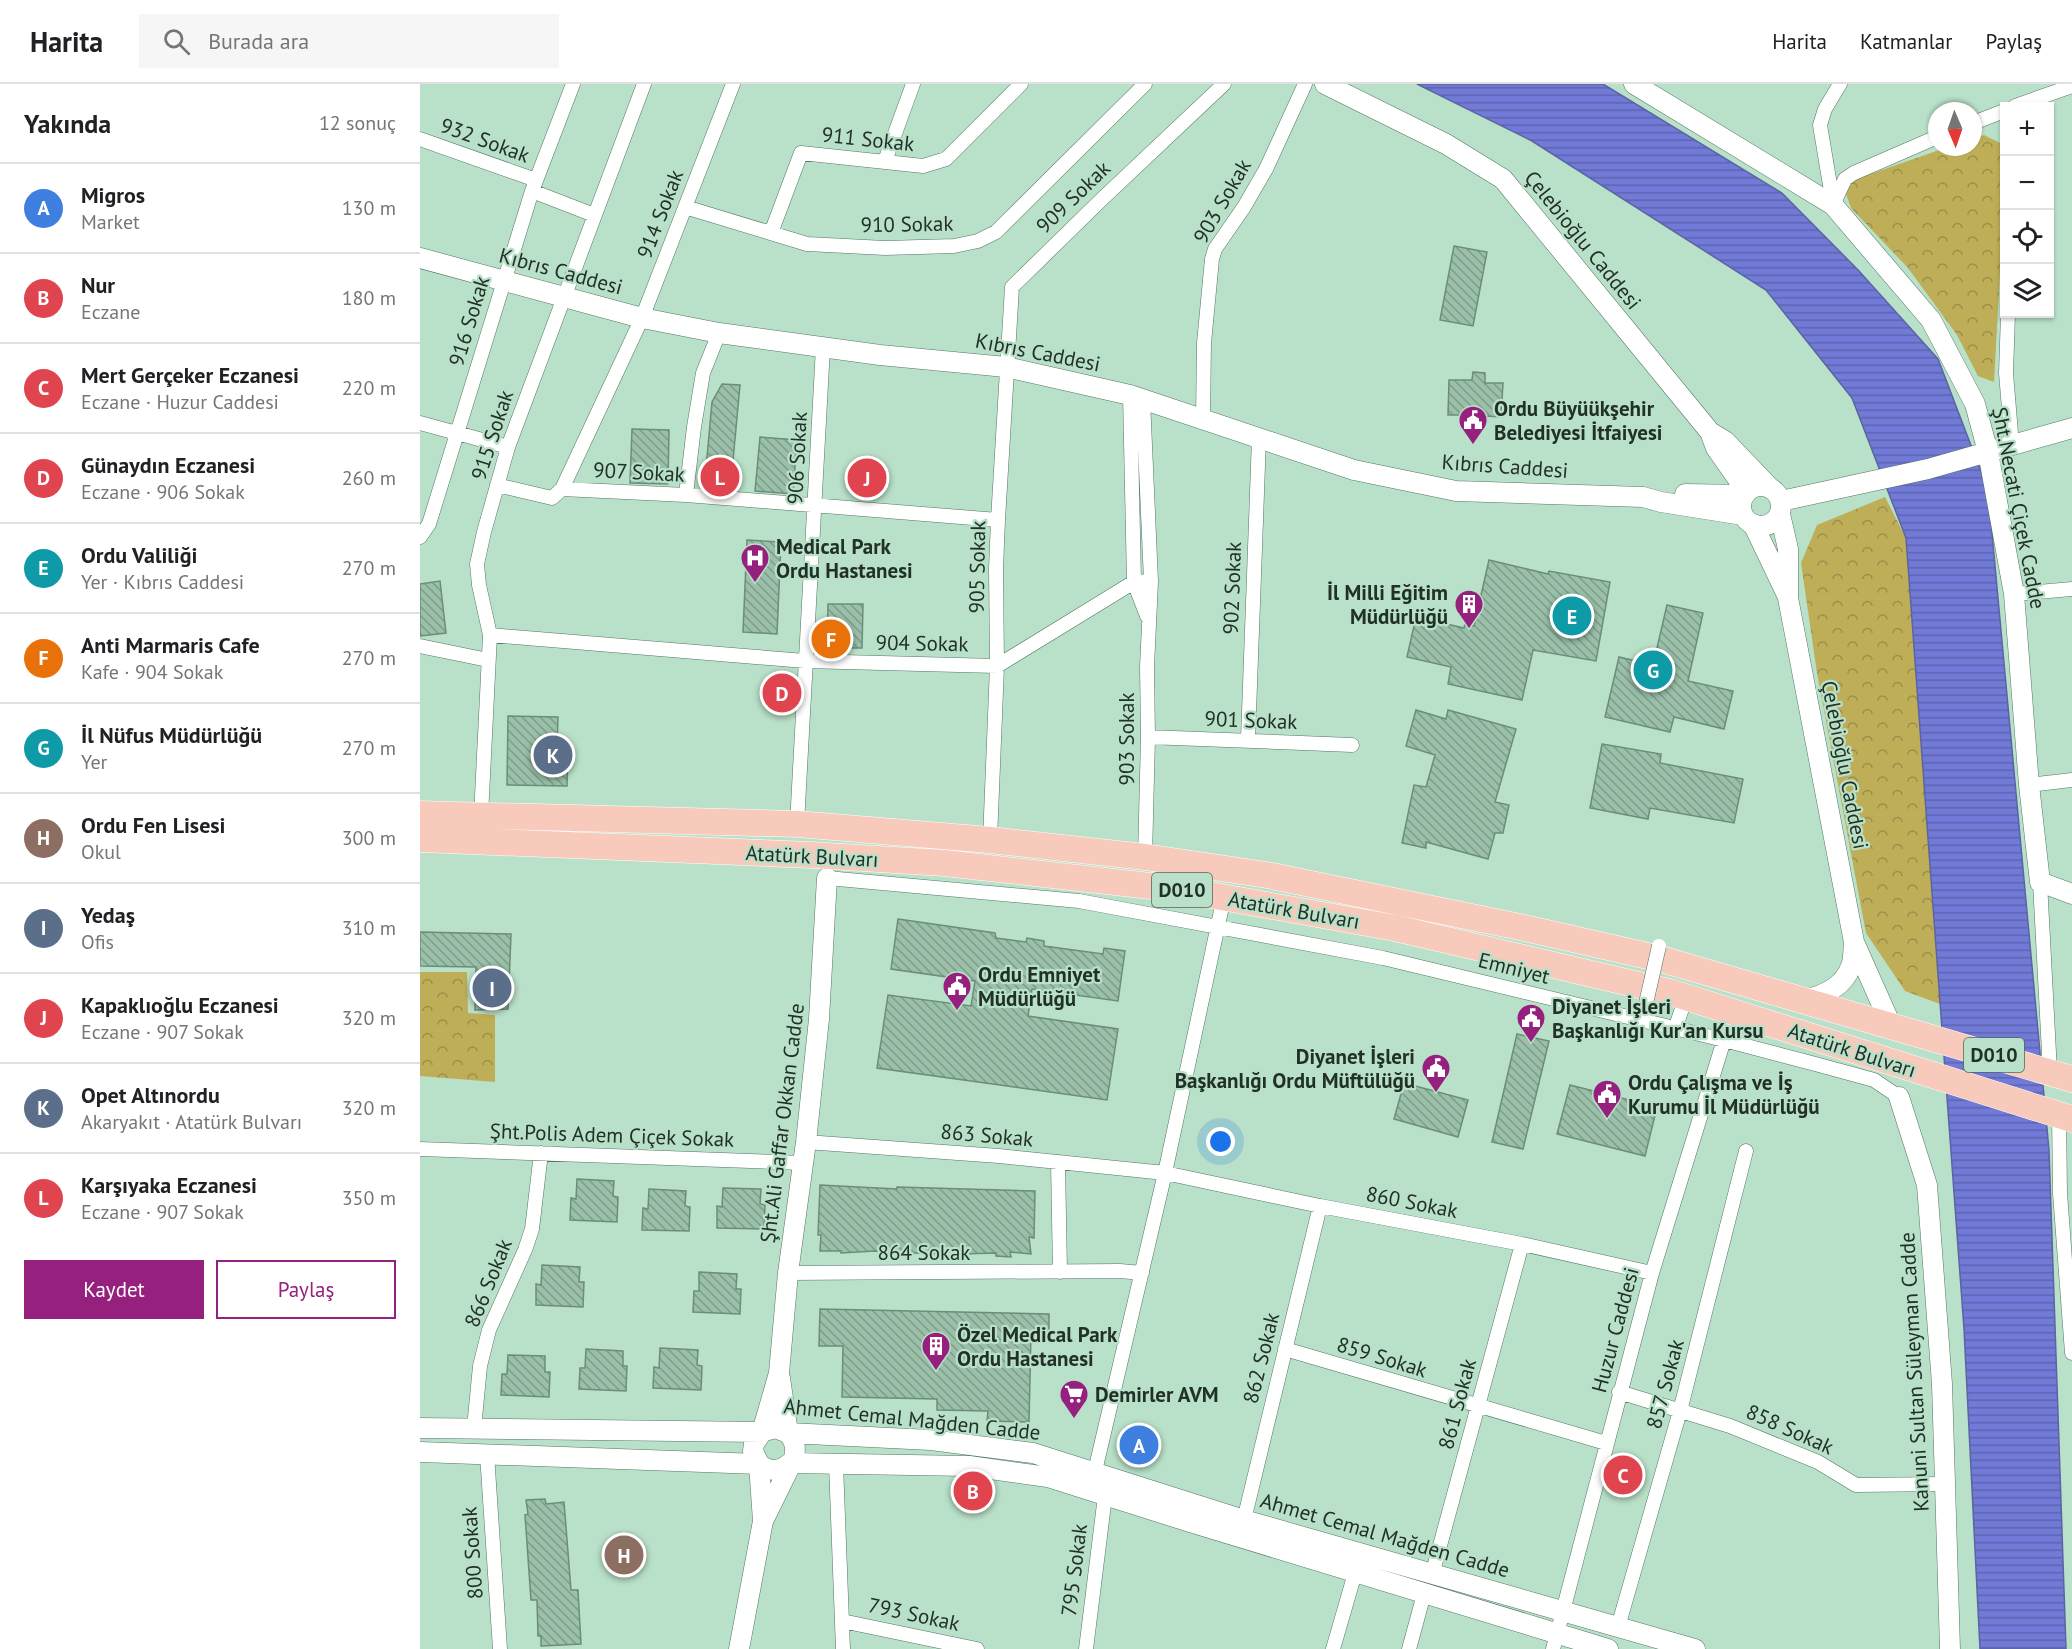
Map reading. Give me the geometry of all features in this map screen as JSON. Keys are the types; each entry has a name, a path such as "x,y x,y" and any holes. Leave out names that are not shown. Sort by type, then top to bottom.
{"highway":[{"name":"Atatürk Bulvarı","path":"420,814 797,824 990,840 1145,857 1267,875 1520,927 1632,946 2062,1076"},
{"name":"Atatürk Bulvarı","path":"420,839 810,855 944,863 1177,889 1395,928 1686,997 2066,1117"}],"main road":[{"name":"Çelebioğlu Caddesi","path":"1324,84 1446,144 1503,179 1710,432 1716,448 1746,493"},
{"name":"Şht.Necati Çiçek Cadde","path":"1638,85 1833,205 1931,320 1975,404 1988,452 2014,594 2029,785 2040,882"},
{"name":"Kıbrıs Caddesi","path":"420,258 642,318 719,333 880,355 1006,367 1136,397 1354,470 1456,490 1643,497 1660,494 1746,493"},
{"path":"1776,501 1776,520 1765,526 1748,519 1741,508 1746,493 1755,487 1776,501 1928,469 2072,428"},
{"name":"Çelebioğlu Caddesi","path":"1710,432 1725,441 1776,501 1788,549 1788,598 1854,942"},
{"name":"Kıbrıs Caddesi","path":"1643,497 1748,519"},
{"name":"Çelebioğlu Caddesi","path":"1748,519 1788,598"},
{"name":"Şht.Ali Gaffar Okkan Cadde","path":"739,1649 762,1521 759,1464 753,1451 757,1437 762,1432 779,1373 788,1273 806,1142 819,1019 826,878"},
{"path":"2040,882 2072,894"},
{"path":"1805,1000 1826,995 1842,981 1851,966 1854,942"},
{"path":"1854,942 1892,1025"},
{"name":"Kanuni Sultan Süleyman Cadde","path":"1899,1097 1927,1185 1942,1384 1950,1649"},
{"name":"Şht.Ali Gaffar Okkan Cadde","path":"762,1521 796,1450 793,1438 788,1433 779,1373"},
{"name":"Ahmet Cemal Mağden Cadde","path":"420,1428 762,1432 775,1428 788,1433 931,1440 1033,1453 1244,1520 1695,1649"},
{"name":"Ahmet Cemal Mağden Cadde","path":"420,1452 759,1464 772,1470 785,1468 790,1463 969,1466 1048,1477 1424,1594 1555,1641 1608,1649"}],"street":[{"name":"916 Sokak","path":"420,537 456,433 534,185 573,84"},
{"name":"915 Sokak","path":"481,816 490,635 479,585 477,564 508,447 644,84"},
{"name":"914 Sokak","path":"562,489 642,318 733,84"},
{"path":"885,160 913,84"},
{"name":"911 Sokak","path":"771,233 801,153 885,160 922,166 946,159 1021,84"},
{"name":"910 Sokak","path":"685,207 807,244 885,248 954,246 978,241 996,232 1145,84"},
{"name":"909 Sokak","path":"1006,367 1012,287 1224,84"},
{"name":"903 Sokak","path":"1203,419 1204,342 1212,259 1215,249 1244,207 1266,169 1305,84"},
{"path":"1833,205 1820,125 1825,109 1840,84"},
{"path":"2026,102 2072,86"},
{"path":"1982,120 2000,113"},
{"name":"932 Sokak","path":"420,139 534,185 594,215"},
{"path":"1833,205 1845,179 1854,173 1928,142"},
{"path":"2008,318 2006,373 2012,445"},
{"path":"686,495 703,373 719,333"},
{"name":"906 Sokak","path":"797,824 823,346"},
{"name":"905 Sokak","path":"990,840 997,666 996,569 1006,367"},
{"name":"903 Sokak","path":"1136,397 1151,581 1147,667 1149,737 1145,857"},
{"name":"903 Sokak","path":"1136,397 1134,582 1149,621"},
{"path":"420,423 508,447"},
{"name":"902 Sokak","path":"1248,740 1259,438"},
{"name":"907 Sokak","path":"497,485 552,498 562,489 686,495 998,520"},
{"name":"904 Sokak","path":"490,635 805,661 997,666 1134,582 1151,581"},
{"path":"2014,594 2072,589"},
{"path":"420,646 488,660"},
{"name":"901 Sokak","path":"1149,737 1352,745"},
{"path":"2029,785 2072,780"},
{"name":"Emniyet","path":"826,878 1079,901 1383,958 1724,1040 1874,1080 1899,1097"},
{"path":"2040,882 2062,1076"},
{"path":"1095,1471 1165,1173 1224,897"},
{"path":"1644,1012 1659,946"},
{"path":"1675,1029 1686,997"},
{"name":"Huzur Caddesi","path":"1555,1641 1652,1273 1724,1040"},
{"path":"2066,1117 2060,1193 2072,1353"},
{"name":"863 Sokak","path":"806,1142 1165,1173"},
{"name":"Şht.Polis Adem Çiçek Sokak","path":"420,1149 802,1163"},
{"name":"857 Sokak","path":"1618,1627 1680,1411 1746,1151"},
{"name":"866 Sokak","path":"474,1428 480,1366 489,1330 532,1229 541,1153"},
{"path":"1058,1162 1060,1272"},
{"name":"860 Sokak","path":"1165,1173 1320,1206 1522,1244 1652,1273"},
{"name":"862 Sokak","path":"1244,1520 1320,1206"},
{"name":"861 Sokak","path":"1432,1575 1522,1244"},
{"name":"864 Sokak","path":"788,1273 1142,1273"},
{"name":"859 Sokak","path":"1285,1349 1606,1443"},
{"name":"858 Sokak","path":"1619,1392 1730,1426 1818,1462 1856,1485 1945,1484"},
{"name":"800 Sokak","path":"487,1454 500,1649"},
{"path":"836,1464 843,1649"},
{"name":"795 Sokak","path":"1086,1649 1105,1496"},
{"path":"1333,1649 1355,1573"},
{"path":"1409,1649 1424,1594"},
{"name":"793 Sokak","path":"842,1621 977,1649"}],"green space":[{"path":"1982,136 2000,143 2000,273 1994,382 1978,376 1957,335 1908,268 1851,208 1846,194 1853,180 1928,154 1928,156 1982,156"},
{"path":"1885,497 1906,538 1940,1004 1905,991 1866,933 1817,673 1801,563 1817,525"},
{"path":"420,972 467,972 468,1013 495,1015 495,1082 420,1076"}],"water":[{"path":"1417,84 1603,84 1782,193 1859,271 1938,359 1988,490 2049,1150 2066,1649 1980,1649 1964,1329 1906,538 1852,398 1766,290 1532,141"}],"building":[{"path":"1454,246 1487,252 1473,326 1440,320"},
{"path":"1473,372 1485,373 1485,383 1503,383 1501,417 1485,416 1484,428 1468,427 1468,415 1448,415 1449,380 1472,380"},
{"path":"722,384 740,385 731,482 705,480 712,402"},
{"path":"632,429 669,430 668,484 630,483"},
{"path":"760,437 797,440 793,494 755,491"},
{"path":"747,540 781,542 777,634 743,632"},
{"path":"1489,560 1548,574 1549,571 1610,582 1596,661 1533,650 1522,700 1448,684 1451,667 1407,657 1416,617 1464,628 1465,624 1474,626"},
{"path":"440,581 446,633 420,636 420,584"},
{"path":"828,604 863,604 862,648 827,648"},
{"path":"1667,605 1703,613 1688,681 1733,691 1724,729 1674,717 1670,732 1605,717 1619,657 1653,665"},
{"path":"1416,710 1446,719 1448,710 1516,729 1495,802 1509,805 1503,833 1495,833 1488,859 1426,842 1426,848 1402,843 1414,785 1426,787 1435,755 1406,746"},
{"path":"508,716 558,717 557,748 568,748 567,786 507,785"},
{"path":"1602,744 1661,754 1660,763 1743,779 1734,823 1650,808 1648,819 1590,808"},
{"name":"Ordu Emniyet Müdürlüğü","path":"898,919 995,933 996,938 1026,942 1027,938 1044,941 1044,946 1103,954 1104,948 1125,951 1118,1001 1032,989 1028,1016 1118,1029 1107,1100 877,1068 888,995 971,1006 975,981 891,969"},
{"path":"420,932 511,934 508,1009 475,1010 476,967 420,966"},
{"path":"1517,1034 1549,1041 1523,1149 1492,1142"},
{"path":"1404,1083 1468,1100 1458,1137 1394,1119"},
{"name":"Ordu Çalışma ve İş Kurumu İl Müdürlüğü","path":"1570,1085 1657,1107 1645,1156 1557,1134"},
{"path":"577,1179 614,1181 613,1196 618,1197 617,1222 570,1220 571,1198 576,1199"},
{"path":"820,1185 897,1189 897,1187 1035,1191 1034,1238 1029,1237 1031,1254 1010,1252 1011,1257 996,1256 996,1253 961,1254 934,1250 934,1254 820,1251 821,1235 818,1235"},
{"path":"723,1188 761,1189 760,1204 765,1205 764,1229 717,1228 717,1206 722,1207"},
{"path":"649,1189 686,1191 685,1206 690,1207 689,1231 642,1230 643,1208 648,1209"},
{"path":"542,1265 580,1267 579,1282 584,1282 583,1307 536,1305 536,1284 541,1285"},
{"path":"699,1272 737,1274 736,1289 741,1289 740,1314 693,1312 694,1291 699,1291"},
{"name":"Özel Medical Park Ordu Hastanesi","path":"820,1309 1049,1314 1049,1333 1031,1332 1029,1422 987,1421 988,1411 937,1410 937,1399 842,1397 843,1346 819,1346"},
{"path":"660,1348 698,1350 697,1365 702,1366 701,1390 653,1388 654,1367 659,1368"},
{"path":"586,1349 623,1351 623,1366 627,1366 626,1391 579,1389 580,1368 585,1368"},
{"path":"508,1355 545,1356 545,1372 550,1372 549,1397 501,1395 502,1374 507,1374"},
{"path":"545,1499 546,1504 564,1502 571,1590 578,1590 581,1644 541,1646 541,1636 538,1636 537,1600 531,1600 525,1515 528,1514 526,1500"}],"place":[{"name":"Ordu Büyüükşehir Belediyesi İtfaiyesi","path":"1473,446"},
{"name":"Karşıyaka Eczanesi","path":"720,477"},
{"name":"Kapaklıoğlu Eczanesi","path":"867,478"},
{"name":"Medical Park Ordu Hastanesi","path":"755,584"},
{"name":"Ordu Valiliği","path":"1572,616"},
{"name":"İl Milli Eğitim Müdürlüğü","path":"1469,630"},
{"name":"Anti Marmaris Cafe","path":"831,639"},
{"name":"İl Nüfus Müdürlüğü","path":"1653,670"},
{"name":"Günaydın Eczanesi","path":"782,693"},
{"name":"Opet Altınordu","path":"553,755"},
{"name":"Yedaş","path":"492,988"},
{"name":"Ordu Emniyet Müdürlüğü","path":"957,1012"},
{"name":"Diyanet İşleri Başkanlığı Kur'an Kursu","path":"1531,1044"},
{"name":"Diyanet İşleri Başkanlığı Ordu Müftülüğü","path":"1436,1094"},
{"name":"Ordu Çalışma ve İş Kurumu İl Müdürlüğü","path":"1607,1120"},
{"name":"Özel Medical Park Ordu Hastanesi","path":"936,1372"},
{"name":"Demirler AVM","path":"1074,1420"},
{"name":"Migros","path":"1139,1445"},
{"name":"Mert Gerçeker Eczanesi","path":"1623,1475"},
{"name":"Nur","path":"973,1491"},
{"name":"Ordu Fen Lisesi","path":"624,1555"}]}
